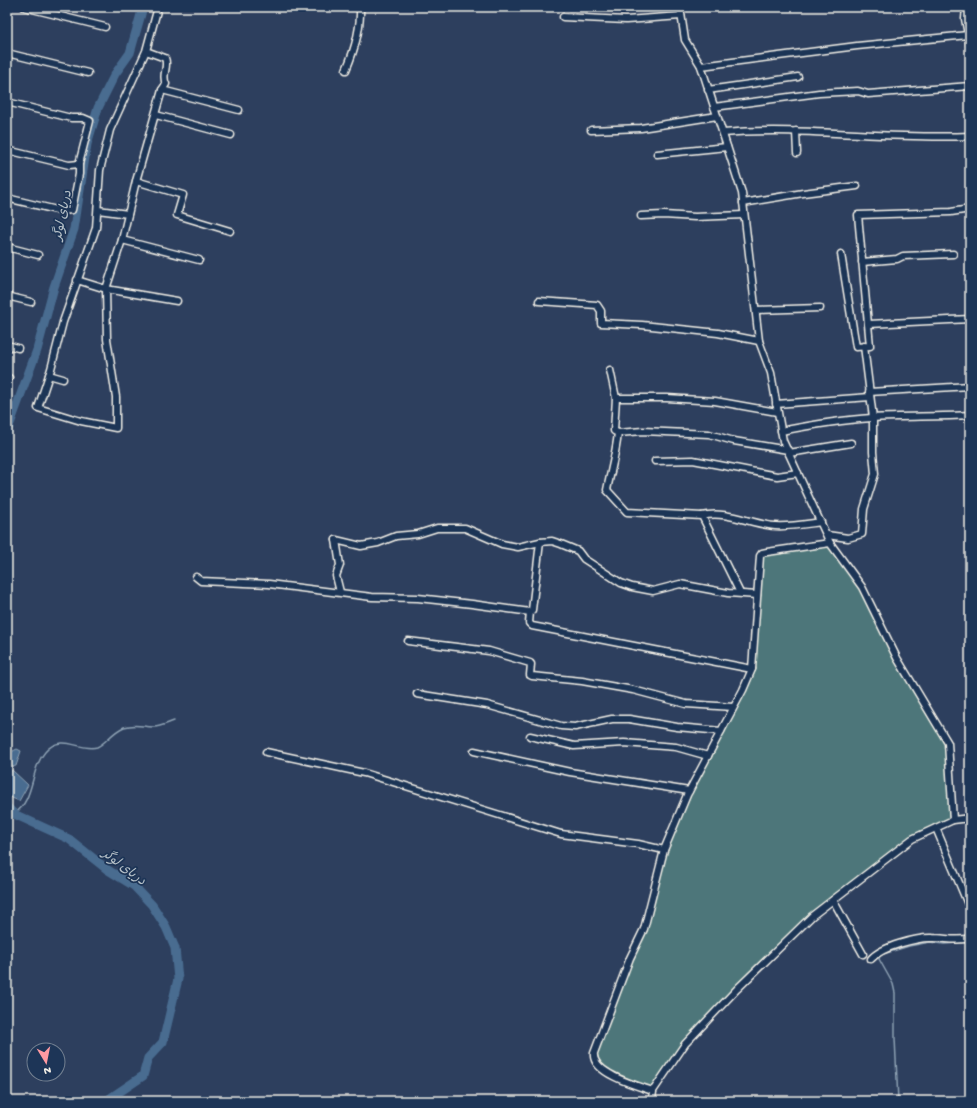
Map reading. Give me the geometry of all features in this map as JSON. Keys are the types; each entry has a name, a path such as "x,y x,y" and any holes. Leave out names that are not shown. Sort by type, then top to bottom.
{"street":[{"path":"24,7 105,27"},
{"path":"146,51 165,58 167,62 163,75 166,84 162,90 136,181 122,240 106,289 107,339 116,397 116,428 81,421 38,408 77,280 94,236 98,210 100,170 110,130 146,51 158,7"},
{"path":"346,70 359,32 361,21 359,7"},
{"path":"680,7 685,40 701,66 723,133 743,203 759,341 768,364 781,431 788,452 830,543 862,586 897,658 948,743 953,820"},
{"path":"966,7 970,45"},
{"path":"563,18 626,20 681,16"},
{"path":"701,66 857,46 968,35"},
{"path":"7,53 88,73"},
{"path":"708,90 798,77"},
{"path":"714,107 819,93 858,91 868,94 970,86"},
{"path":"162,90 239,110"},
{"path":"7,102 71,118 83,118 90,121 79,164 79,174 72,210 61,211 7,198"},
{"path":"156,115 231,135"},
{"path":"591,130 641,128 717,116"},
{"path":"723,133 796,131 938,137 970,136"},
{"path":"796,131 797,153"},
{"path":"657,154 727,147"},
{"path":"7,150 69,165 79,164"},
{"path":"136,181 183,195 177,215 230,231"},
{"path":"743,203 857,186"},
{"path":"841,254 856,347 870,346 858,215 951,212 970,209"},
{"path":"98,210 128,214"},
{"path":"640,216 664,215 695,217 744,215"},
{"path":"122,240 199,260"},
{"path":"7,247 38,255"},
{"path":"862,262 897,260 903,256 954,254"},
{"path":"77,280 106,289 177,302"},
{"path":"7,296 31,302"},
{"path":"540,301 597,305 601,311 601,323 642,325 718,333 759,341"},
{"path":"756,310 820,308"},
{"path":"869,324 970,319"},
{"path":"7,345 18,348"},
{"path":"827,535 848,538 862,534 864,508 875,474 873,452 873,418 864,346"},
{"path":"610,370 616,398 614,431 618,433 644,431 709,434 734,441 788,452 851,443"},
{"path":"49,375 63,379"},
{"path":"776,404 970,386"},
{"path":"616,398 667,398 715,402 777,412"},
{"path":"781,431 836,421 873,418 970,415"},
{"path":"618,433 615,456 612,461 607,490 624,510 632,513 656,512 702,516 715,514 775,526 793,526 821,522"},
{"path":"655,461 693,460 777,476 798,473"},
{"path":"702,516 740,593"},
{"path":"340,592 336,576 340,565 336,540 362,546 378,543 396,536 418,534 437,528 458,527 473,530 502,544 518,547 552,541 578,552 584,559 621,583 632,587 653,591 680,584 728,593 757,595"},
{"path":"540,542 532,610 530,612 529,623 539,628 752,670"},
{"path":"653,1091 610,1075 597,1066 593,1059 605,1020 644,929 664,850 690,791 752,670 760,556 762,553 830,543"},
{"path":"196,577 201,581 269,584 372,597 418,598 530,612"},
{"path":"408,641 488,651 530,662 530,675 532,676 582,681 633,690 686,704 733,707"},
{"path":"417,694 488,705 561,726 575,727 612,719 629,719 677,727 720,731"},
{"path":"530,736 574,746 624,743 676,747 708,756"},
{"path":"474,751 570,772 690,791"},
{"path":"266,752 364,773 561,834 638,844 664,850"},
{"path":"652,1101 653,1091 685,1044 794,933 833,900 912,839 953,820 970,818"},
{"path":"936,828 970,909"},
{"path":"833,900 862,954"},
{"path":"871,959 879,952 893,946 928,938 949,940 970,938"}],"green space":[{"path":"830,543 855,576 897,658 948,743 953,820 912,839 812,916 685,1044 653,1091 597,1066 594,1053 644,929 673,829 752,670 760,556"}],"water":[{"path":"17,749 21,751 16,766 11,767 7,765 7,754"},
{"path":"12,770 28,785 19,801 12,798 7,793 7,777"}],"waterway":[{"name":"دریای لوگر","path":"7,432 37,350 54,287 74,229 87,144 98,108 115,74 130,53 143,7"},
{"path":"14,814 26,801 40,759 51,746 58,743 64,743 91,748 97,747 124,727 136,725 156,727 174,721"},
{"name":"دریای لوگر","path":"7,807 14,814 69,839 108,870 134,886 152,905 166,927 175,948 178,979 163,1042 148,1058 143,1076 106,1101"},
{"path":"898,1101 895,1038 895,993 893,984 879,959 880,955 909,946 930,942 944,944 970,942"}]}
